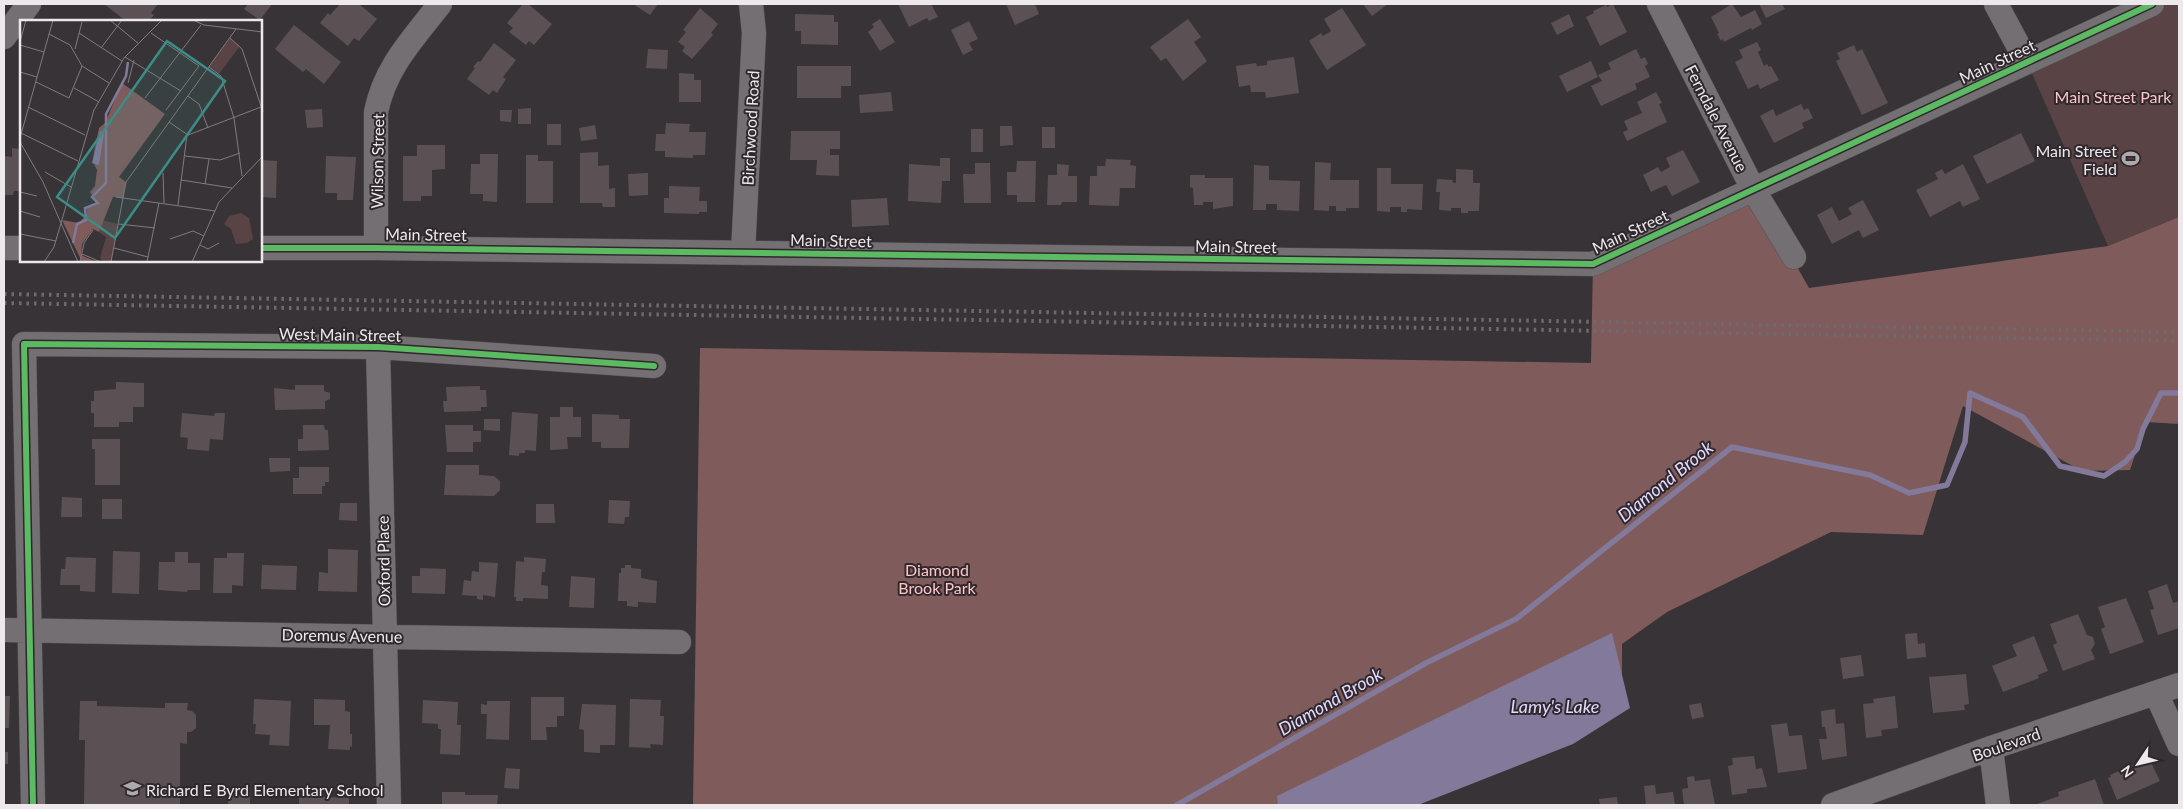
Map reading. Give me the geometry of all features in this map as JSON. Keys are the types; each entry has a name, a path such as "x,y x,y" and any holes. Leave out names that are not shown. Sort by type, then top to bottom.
{"street":[{"path":"4,37 29,4"},
{"name":"Wilson Street","path":"376,248 376,112 380,90 389,71 440,4"},
{"name":"Birchwood Road","path":"743,253 754,33 751,4"},
{"name":"Ferndale Avenue","path":"1659,4 1753,189 1794,256"},
{"path":"1996,4 2027,62"},
{"name":"Main Street","path":"262,248 1593,264 2152,4"},
{"path":"4,248 20,248"},
{"name":"West Main Street","path":"30,630 24,344 378,347 654,366"},
{"name":"Oxford Place","path":"378,347 389,805"},
{"name":"Doremus Avenue","path":"4,630 679,642"},
{"path":"30,630 33,805"},
{"name":"Boulevard","path":"1833,805 1991,748 2179,685"},
{"path":"2156,693 2179,744"},
{"path":"1991,748 1998,805"}],"green space":[{"name":"Main Street Park","path":"2152,4 2179,4 2179,217 2108,246 2027,62"},
{"name":"Diamond Brook Park","path":"1753,189 1809,288 2108,246 2179,217 2179,424 2146,422 2130,470 2082,471 1963,406 1923,535 1831,532 1667,612 1622,644 1622,707 1418,805 693,805 700,348 1591,363 1593,264"}],"water":[{"name":"Lamy's Lake","path":"1612,633 1630,708 1573,744 1418,805 1278,805 1277,796"}],"building":[{"path":"104,4 158,4 151,13 154,15 150,20 125,20"},
{"path":"248,4 272,4 260,20 244,9"},
{"path":"340,4 359,4 377,19 359,41 354,38 348,46 320,23 328,13 330,15"},
{"path":"523,4 528,4 552,24 534,45 529,41 526,45 509,32 513,28 507,23"},
{"path":"633,4 658,4 650,15"},
{"path":"898,4 931,4 938,17 929,21 927,18 909,27"},
{"path":"1006,4 1035,4 1039,14 1015,25"},
{"path":"1363,4 1388,4 1372,16"},
{"path":"1613,4 1627,32 1600,46 1586,17 1594,13 1593,11"},
{"path":"1732,4 1741,17 1755,10 1762,24 1724,42 1723,39 1721,41 1717,34 1719,33 1711,17"},
{"path":"1759,4 1782,4 1785,9 1766,18"},
{"path":"700,8 718,24 711,33 713,35 692,59 682,51 685,47 678,42 686,32 683,30"},
{"path":"1342,8 1366,45 1327,70 1309,41 1321,33 1323,36 1331,31 1324,19"},
{"path":"795,14 834,15 834,22 838,22 838,45 801,44 801,31 795,31"},
{"path":"1569,14 1574,26 1557,35 1551,23"},
{"path":"880,19 895,42 880,51 868,32 874,27 872,24"},
{"path":"1188,19 1201,37 1194,42 1207,61 1183,81 1166,58 1161,61 1150,47"},
{"path":"969,21 978,39 969,43 973,50 963,55 951,30"},
{"path":"294,25 341,62 324,84 306,69 303,72 275,49"},
{"path":"1757,42 1761,50 1758,52 1764,66 1767,64 1769,67 1771,66 1779,80 1760,89 1758,84 1748,89 1735,62 1743,58 1739,50"},
{"path":"494,43 516,60 503,77 506,79 497,93 493,90 489,95 467,79 475,68 473,67 478,61 480,62"},
{"path":"1854,45 1857,52 1862,49 1888,103 1862,115 1836,61 1840,59 1837,53"},
{"path":"648,49 668,50 667,69 646,68"},
{"path":"1636,49 1641,59 1645,57 1648,64 1645,66 1650,77 1635,84 1637,89 1601,106 1591,86 1602,81 1598,75 1611,69 1608,63"},
{"path":"1294,57 1299,93 1266,98 1265,92 1251,92 1250,85 1239,87 1236,66 1256,63 1257,66 1267,65 1267,61"},
{"path":"1591,61 1598,77 1567,92 1559,76"},
{"path":"797,66 851,66 851,86 841,86 841,98 797,98"},
{"path":"679,73 694,74 694,80 701,80 701,102 679,102"},
{"path":"891,92 893,111 860,113 859,95"},
{"path":"1656,92 1662,103 1659,104 1667,122 1627,141 1623,132 1628,130 1624,121 1642,113 1637,102"},
{"path":"1801,104 1804,110 1808,108 1813,118 1802,123 1804,128 1774,143 1760,116 1773,109 1776,116"},
{"path":"531,108 531,124 518,124 518,109"},
{"path":"322,109 323,127 307,128 305,110"},
{"path":"500,110 512,110 511,122 500,121"},
{"path":"666,123 690,124 689,132 706,132 705,155 693,155 693,158 665,157 665,151 655,151 656,134 665,134"},
{"path":"547,124 561,124 561,145 547,145"},
{"path":"595,125 597,139 581,141 579,128"},
{"path":"1000,126 1012,126 1013,145 1000,146"},
{"path":"1042,127 1055,127 1055,148 1042,148"},
{"path":"971,129 983,129 983,152 971,152"},
{"path":"791,131 840,131 840,149 830,149 830,155 839,155 839,176 816,175 817,160 790,160"},
{"path":"2021,133 2035,161 1987,184 1973,156"},
{"path":"417,145 445,145 445,169 432,170 432,196 421,196 421,201 403,201 403,156 417,156"},
{"path":"12,148 20,149 20,191 14,191 13,195 4,195 4,156 12,157"},
{"path":"1683,150 1700,182 1672,196 1666,185 1651,192 1643,175 1658,167 1661,172 1670,167 1666,158"},
{"path":"598,152 598,166 609,165 609,189 615,188 615,207 603,207 602,203 580,203 580,153"},
{"path":"480,154 498,154 497,202 483,201 483,194 470,194 471,164 480,164"},
{"path":"526,155 538,155 538,161 553,161 553,203 526,203"},
{"path":"326,156 356,157 353,200 337,200 337,193 325,193"},
{"path":"940,158 950,158 950,181 942,181 941,203 908,201 909,164 940,166"},
{"path":"1106,159 1131,160 1130,165 1136,166 1135,188 1120,188 1119,206 1089,205 1090,176 1097,176 1097,166 1105,166"},
{"path":"262,160 277,161 276,198 262,197"},
{"path":"1017,161 1036,161 1035,202 1017,202 1017,195 1007,195 1007,172 1016,172"},
{"path":"1315,162 1331,163 1330,180 1359,180 1359,208 1346,208 1346,211 1336,211 1336,206 1329,206 1329,211 1314,210"},
{"path":"975,163 990,163 991,203 964,203 963,174 975,174"},
{"path":"1057,164 1069,165 1068,176 1077,176 1077,202 1047,205 1048,175 1057,175"},
{"path":"1963,164 1980,199 1963,207 1960,201 1930,217 1916,190 1938,179 1935,173 1942,169 1945,174"},
{"path":"1254,165 1269,166 1269,180 1300,181 1299,211 1277,210 1277,204 1266,204 1266,210 1253,210"},
{"path":"1377,168 1391,168 1391,184 1423,184 1422,210 1407,209 1407,212 1401,212 1401,207 1390,207 1390,212 1377,211"},
{"path":"1456,169 1473,170 1473,183 1480,183 1479,211 1461,213 1461,208 1451,208 1451,211 1439,210 1440,192 1436,192 1437,179 1453,180 1452,182 1456,183"},
{"path":"648,173 648,195 629,196 628,174"},
{"path":"1190,175 1205,175 1205,178 1233,178 1233,206 1213,209 1213,202 1203,202 1203,205 1194,205 1193,188 1190,187"},
{"path":"669,186 700,187 699,201 707,201 707,212 699,212 699,214 664,213 664,198 669,198"},
{"path":"887,198 889,225 852,227 851,200"},
{"path":"1863,200 1879,230 1863,238 1859,230 1832,244 1817,215 1832,207 1839,221 1852,214 1848,208"},
{"path":"116,382 144,383 144,407 133,407 133,422 119,422 119,427 94,427 94,413 91,413 91,401 94,401 94,391 116,389"},
{"path":"295,385 324,385 324,391 330,393 330,399 325,401 325,409 275,410 274,388 295,390"},
{"path":"480,386 480,390 486,390 487,407 481,407 481,411 444,412 443,401 447,401 446,387"},
{"path":"560,407 573,407 573,417 581,417 581,437 567,437 568,449 550,450 550,417 560,417"},
{"path":"512,412 538,414 536,451 525,450 525,453 519,453 519,456 509,455"},
{"path":"182,413 214,416 215,413 225,413 223,440 210,439 209,451 187,449 188,438 180,437"},
{"path":"592,414 619,415 619,419 630,419 629,448 601,448 601,442 592,442"},
{"path":"484,419 500,419 500,431 484,430"},
{"path":"303,425 324,425 325,430 328,430 329,450 298,451 298,439 303,439"},
{"path":"445,425 473,425 473,431 481,431 481,442 473,442 473,452 447,452"},
{"path":"92,439 120,439 120,485 95,485 95,449 92,449"},
{"path":"269,458 290,458 290,471 270,472"},
{"path":"446,465 479,465 479,475 494,476 500,481 500,490 494,496 444,495"},
{"path":"299,467 329,467 329,482 325,482 325,486 322,486 322,494 293,494 293,478 299,478"},
{"path":"62,497 82,498 82,517 61,517"},
{"path":"102,499 122,499 122,519 102,519"},
{"path":"609,500 630,501 629,517 625,517 624,524 608,523"},
{"path":"340,503 357,503 357,521 339,520"},
{"path":"536,504 554,504 555,523 536,523"},
{"path":"328,549 358,550 357,592 318,591 319,572 328,573"},
{"path":"113,551 140,552 139,594 112,593"},
{"path":"175,552 188,552 188,563 200,563 200,590 188,590 187,592 158,590 159,562 175,562"},
{"path":"227,553 244,553 243,586 232,585 232,593 213,593 214,558 227,558"},
{"path":"66,557 96,558 95,592 80,591 80,585 60,585 61,569 65,569"},
{"path":"524,557 546,559 541,585 548,586 548,599 523,598 523,601 516,601 516,597 514,597 516,561 524,562"},
{"path":"479,562 498,563 495,597 483,595 483,600 477,599 477,596 462,595 464,580 471,581 472,571 479,572"},
{"path":"262,565 297,566 296,590 261,589"},
{"path":"625,565 641,569 641,578 657,581 656,603 638,602 638,607 627,606 627,601 618,601 619,573 621,573 621,568 625,568"},
{"path":"420,568 446,569 445,594 412,593 412,576 420,576"},
{"path":"571,576 595,578 594,608 569,607"},
{"path":"2167,584 2173,603 2179,601 2179,628 2158,635 2150,610 2154,609 2148,591"},
{"path":"2126,598 2144,642 2110,654 2101,629 2105,627 2098,607"},
{"path":"2078,614 2087,635 2093,637 2095,644 2091,650 2095,659 2063,671 2053,645 2057,643 2050,624"},
{"path":"1917,633 1918,644 1925,643 1926,657 1907,659 1905,634"},
{"path":"2034,636 2048,671 2038,675 2039,678 2003,692 1992,666 2017,656 2012,645"},
{"path":"1861,655 1864,676 1843,679 1840,658"},
{"path":"1966,674 1969,704 1964,705 1965,710 1933,713 1929,677"},
{"path":"4,696 10,696 9,728 4,728"},
{"path":"1895,696 1898,728 1881,730 1882,736 1866,738 1863,704 1874,703 1873,699"},
{"path":"531,697 564,697 564,716 557,716 557,727 546,727 547,740 531,740"},
{"path":"254,699 291,701 289,746 269,745 270,735 255,734 256,724 253,724"},
{"path":"314,699 345,700 345,711 350,712 352,747 350,746 350,750 328,749 330,725 314,725"},
{"path":"630,699 661,700 660,716 664,716 663,745 650,744 651,748 629,747"},
{"path":"423,700 458,702 457,725 461,725 460,755 440,754 441,729 438,729 438,724 422,723"},
{"path":"80,701 97,701 97,706 165,708 165,703 188,703 187,710 192,711 196,715 196,728 191,732 187,732 187,744 180,743 180,805 84,805 85,740 79,740"},
{"path":"487,701 510,701 509,740 486,739 487,714 481,714 481,704 487,705"},
{"path":"1701,703 1704,717 1692,719 1689,705"},
{"path":"582,704 616,705 615,745 600,745 600,753 584,752 584,730 579,729"},
{"path":"1835,709 1836,724 1844,723 1847,756 1822,760 1819,739 1827,739 1825,727 1822,727 1821,711"},
{"path":"1787,723 1789,736 1802,735 1807,769 1778,773 1771,725"},
{"path":"4,752 8,752 8,764 4,764"},
{"path":"1754,756 1756,769 1762,768 1767,787 1747,789 1747,793 1732,795 1728,766 1733,765 1732,758"},
{"path":"2149,758 2160,781 2117,800 2108,778 2111,777 2110,775"},
{"path":"506,768 520,769 519,789 504,788"},
{"path":"1694,776 1695,781 1710,779 1715,805 1684,805 1682,789 1688,788 1687,777"},
{"path":"2095,779 2104,805 2034,805 2059,796 2058,792"},
{"path":"1655,785 1656,794 1673,792 1675,805 1646,805 1644,786"},
{"path":"229,792 250,792 250,805 228,805"},
{"path":"442,792 465,792 465,795 498,795 497,805 442,805"},
{"path":"299,796 349,798 349,805 299,805"},
{"path":"1617,797 1618,805 1600,805 1599,799"}],"waterway":[{"name":"Diamond Brook","path":"1177,805 1426,663 1516,619 1732,447 1870,475 1909,493 1947,485 1965,442 1970,393 2023,417 2060,466 2104,476 2125,462 2137,449 2143,429 2161,393 2179,393"}],"railway":[{"path":"4,294 2179,332"},
{"path":"4,303 2179,341"}],"cycle path":[{"path":"262,248 1593,264 2152,4"},
{"path":"33,805 24,344 378,347 654,366"}],"place":[{"name":"Main Street Field","path":"2131,159"},
{"name":"Richard E Byrd Elementary School","path":"132,789"}]}
